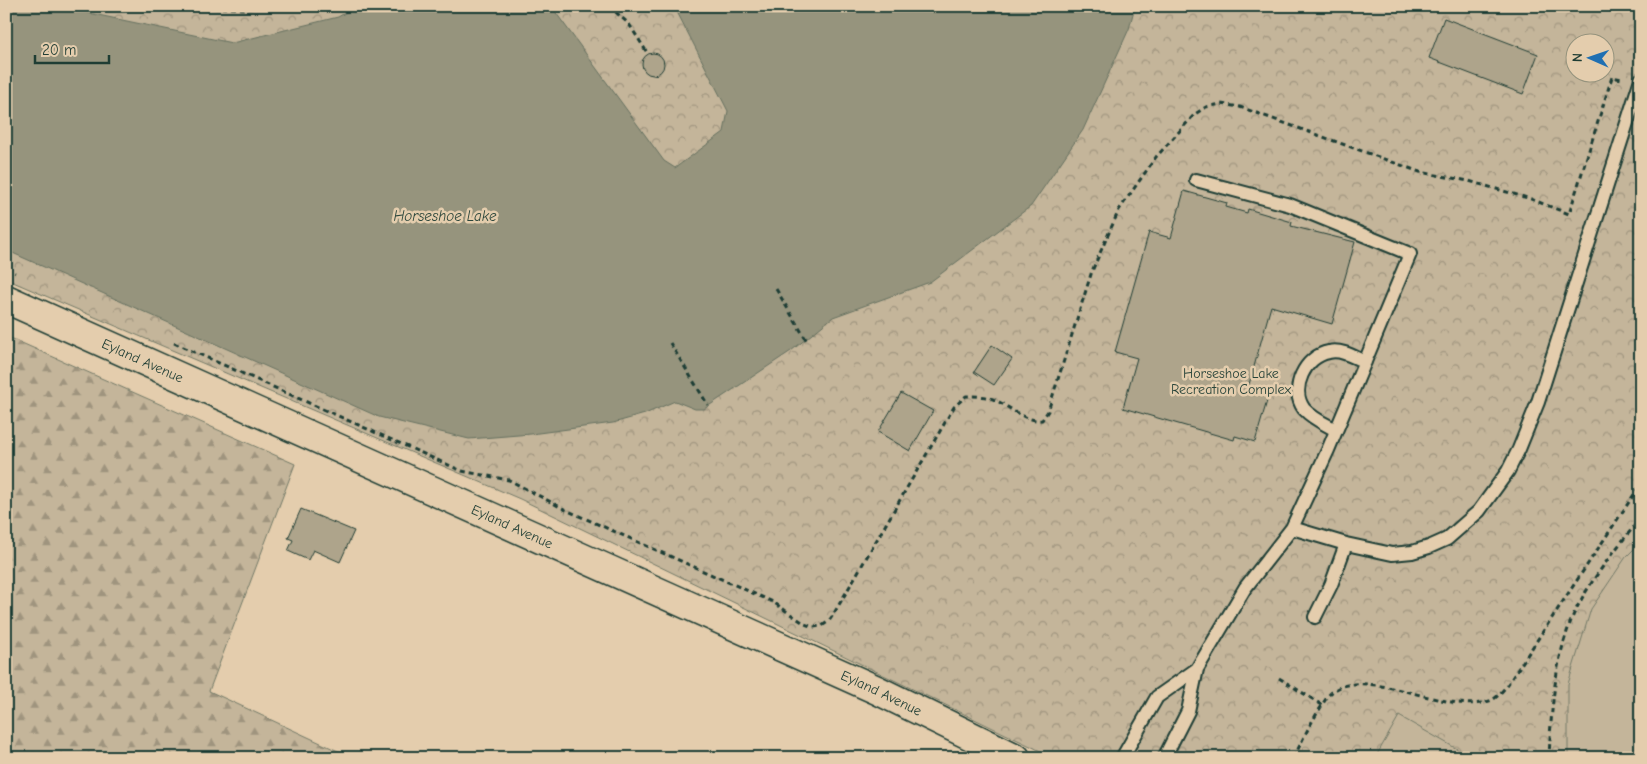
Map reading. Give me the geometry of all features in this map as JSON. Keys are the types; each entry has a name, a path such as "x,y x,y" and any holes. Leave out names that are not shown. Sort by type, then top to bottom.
{"street":[{"name":"Eyland Avenue","path":"6,299 876,690 1016,758"}],"lane":[{"path":"1292,528 1346,544 1392,554 1412,552 1447,540 1479,511 1508,471 1520,449 1538,402 1641,79"},
{"path":"1164,758 1188,711 1197,669 1245,588 1292,528 1336,430 1410,254 1290,205 1196,180"},
{"path":"1336,430 1316,419 1299,401 1298,386 1301,376 1316,357 1328,352 1340,352 1365,362"},
{"path":"1315,617 1331,585 1346,544"},
{"path":"1122,758 1157,697 1197,669"}],"path":[{"path":"186,6 244,9 265,6"},
{"path":"609,6 629,24 648,54"},
{"path":"168,340 462,471 509,480 566,510 773,602 805,624 813,627 822,626 833,615 954,407 966,396 977,396 990,398 1033,421 1042,420 1048,412 1092,271 1119,210 1156,157 1195,114 1206,107 1222,104 1240,107 1420,172 1469,181 1531,199 1569,214 1610,82"},
{"path":"6,269 15,273"},
{"path":"776,289 807,341"},
{"path":"670,343 708,405"},
{"path":"1294,758 1308,727 1322,705 1330,693 1340,686 1356,683 1380,686 1454,702 1473,703 1492,700 1508,684 1641,484"},
{"path":"1549,758 1551,714 1559,665 1569,625 1607,562 1641,518"},
{"path":"1279,678 1322,705"}],"green space":[{"name":"Horseshoe Lake Recreation Complex","path":"6,6 1641,6 1641,758 1055,758 520,499 6,279"},
{"path":"6,336 295,464 209,691 353,758 6,758"},
{"path":"1641,542 1641,758 1568,758 1568,684 1591,609 1626,557"},
{"path":"1399,716 1473,758 1375,758"}],"water":[{"name":"Horseshoe Lake","path":"6,6 55,6 232,43 338,17 357,6 551,6 664,161 675,168 724,132 728,111 674,6 1135,6 1129,29 1083,130 1031,206 930,282 833,317 791,351 704,409 695,409 675,401 645,414 613,423 531,434 469,439 379,417 6,250"}],"building":[{"path":"1444,18 1538,54 1523,94 1429,58"},
{"path":"653,53 661,56 664,64 661,72 653,75 645,72 642,64 645,56"},
{"path":"1184,191 1227,203 1226,207 1247,213 1248,209 1292,222 1291,226 1355,242 1332,324 1271,306 1248,388 1269,394 1255,442 1235,436 1234,440 1123,408 1137,358 1115,352 1149,232 1171,238"},
{"path":"992,345 1012,359 994,385 974,372"},
{"path":"901,393 933,411 910,451 878,432"},
{"path":"301,509 354,531 340,562 313,550 308,560 288,551 293,540 288,538"}]}
